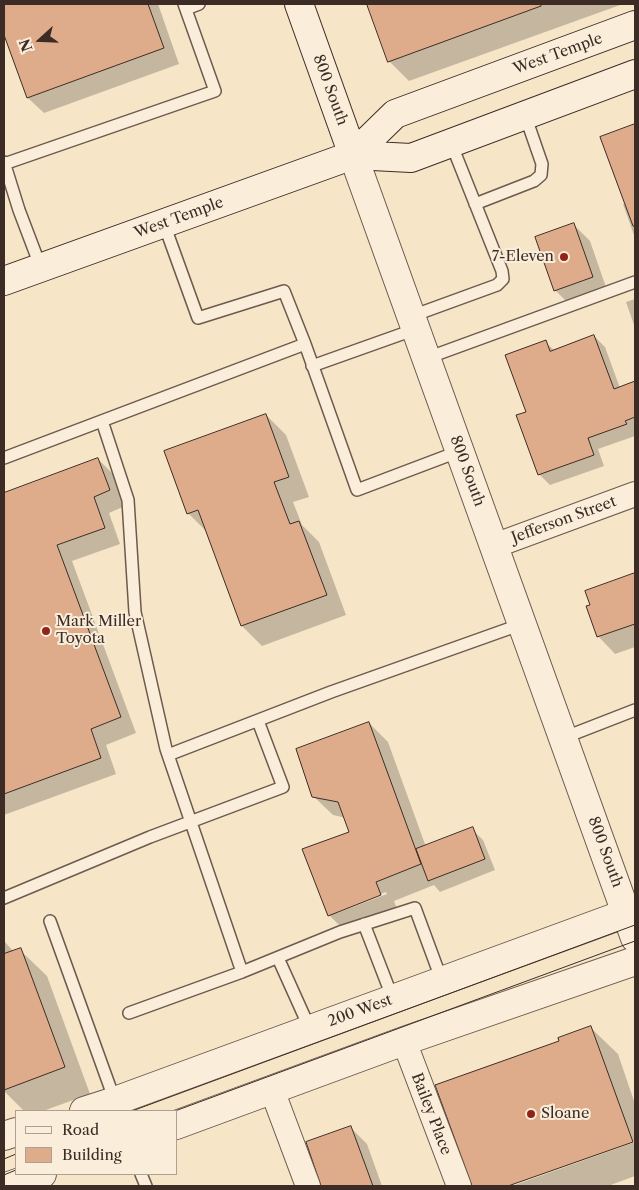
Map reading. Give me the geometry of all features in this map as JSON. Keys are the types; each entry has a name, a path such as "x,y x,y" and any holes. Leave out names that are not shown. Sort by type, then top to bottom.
{"street":[{"name":"800 South","path":"299,4 563,738 632,920"},
{"name":"West Temple","path":"353,155 395,114 635,26"},
{"name":"West Temple","path":"4,281 353,155 410,158 635,74"},
{"name":"Jefferson Street","path":"494,546 635,494"},
{"name":"200 West","path":"87,1110 442,981 632,920"},
{"path":"178,1124 404,1041 635,960"},
{"name":"Bailey Place","path":"404,1041 459,1186"},
{"path":"272,1090 308,1186"}],"lane":[{"path":"41,268 4,163 215,91 185,6 199,4"},
{"path":"475,204 534,181 541,174 542,164 525,115"},
{"path":"312,366 414,323 497,285 504,279 451,143"},
{"path":"164,224 198,318 284,291 357,490 460,451"},
{"path":"427,358 635,282"},
{"path":"4,458 305,344"},
{"path":"102,421 128,500 134,612 168,755 242,972"},
{"path":"168,755 331,692 522,624"},
{"path":"563,738 635,710"},
{"path":"4,898 150,837 284,787 258,721"},
{"path":"129,1013 242,972 340,932 415,908 442,981"},
{"path":"50,921 115,1101"},
{"path":"364,924 393,999"},
{"path":"278,958 310,1030"}],"building":[{"path":"4,4 148,4 164,48 27,98 4,35"},
{"path":"367,4 541,4 541,6 388,62"},
{"path":"635,124 635,226 633,226 600,137"},
{"name":"7-Eleven","path":"574,223 593,277 554,291 535,237"},
{"path":"594,335 614,389 635,381 635,417 625,421 627,424 588,438 594,455 538,475 516,415 526,412 505,355 546,340 550,351"},
{"path":"266,414 289,477 274,482 290,524 299,521 327,595 241,626 198,510 187,514 164,451"},
{"name":"Mark Miller Toyota","path":"98,458 110,490 94,497 105,528 57,545 121,717 91,729 101,758 4,794 4,493"},
{"path":"635,573 635,624 597,637 586,606 590,605 585,591"},
{"path":"369,722 421,864 376,882 381,895 328,916 302,849 349,832 338,802 312,797 296,749"},
{"path":"473,827 485,859 428,881 416,849"},
{"path":"21,948 65,1067 4,1090 4,954"},
{"name":"Sloane","path":"591,1026 633,1142 508,1186 472,1186 435,1085 559,1041 558,1038"},
{"path":"351,1126 373,1186 321,1186 306,1142"}],"tram line":[{"path":"135,1110 635,925"},
{"path":"178,1110 635,941"},
{"path":"4,1159 15,1154"},
{"path":"4,1175 15,1170"}],"place":[{"name":"7-Eleven","path":"564,257"},
{"name":"Mark Miller Toyota","path":"46,631"},
{"name":"Sloane","path":"531,1114"}]}
